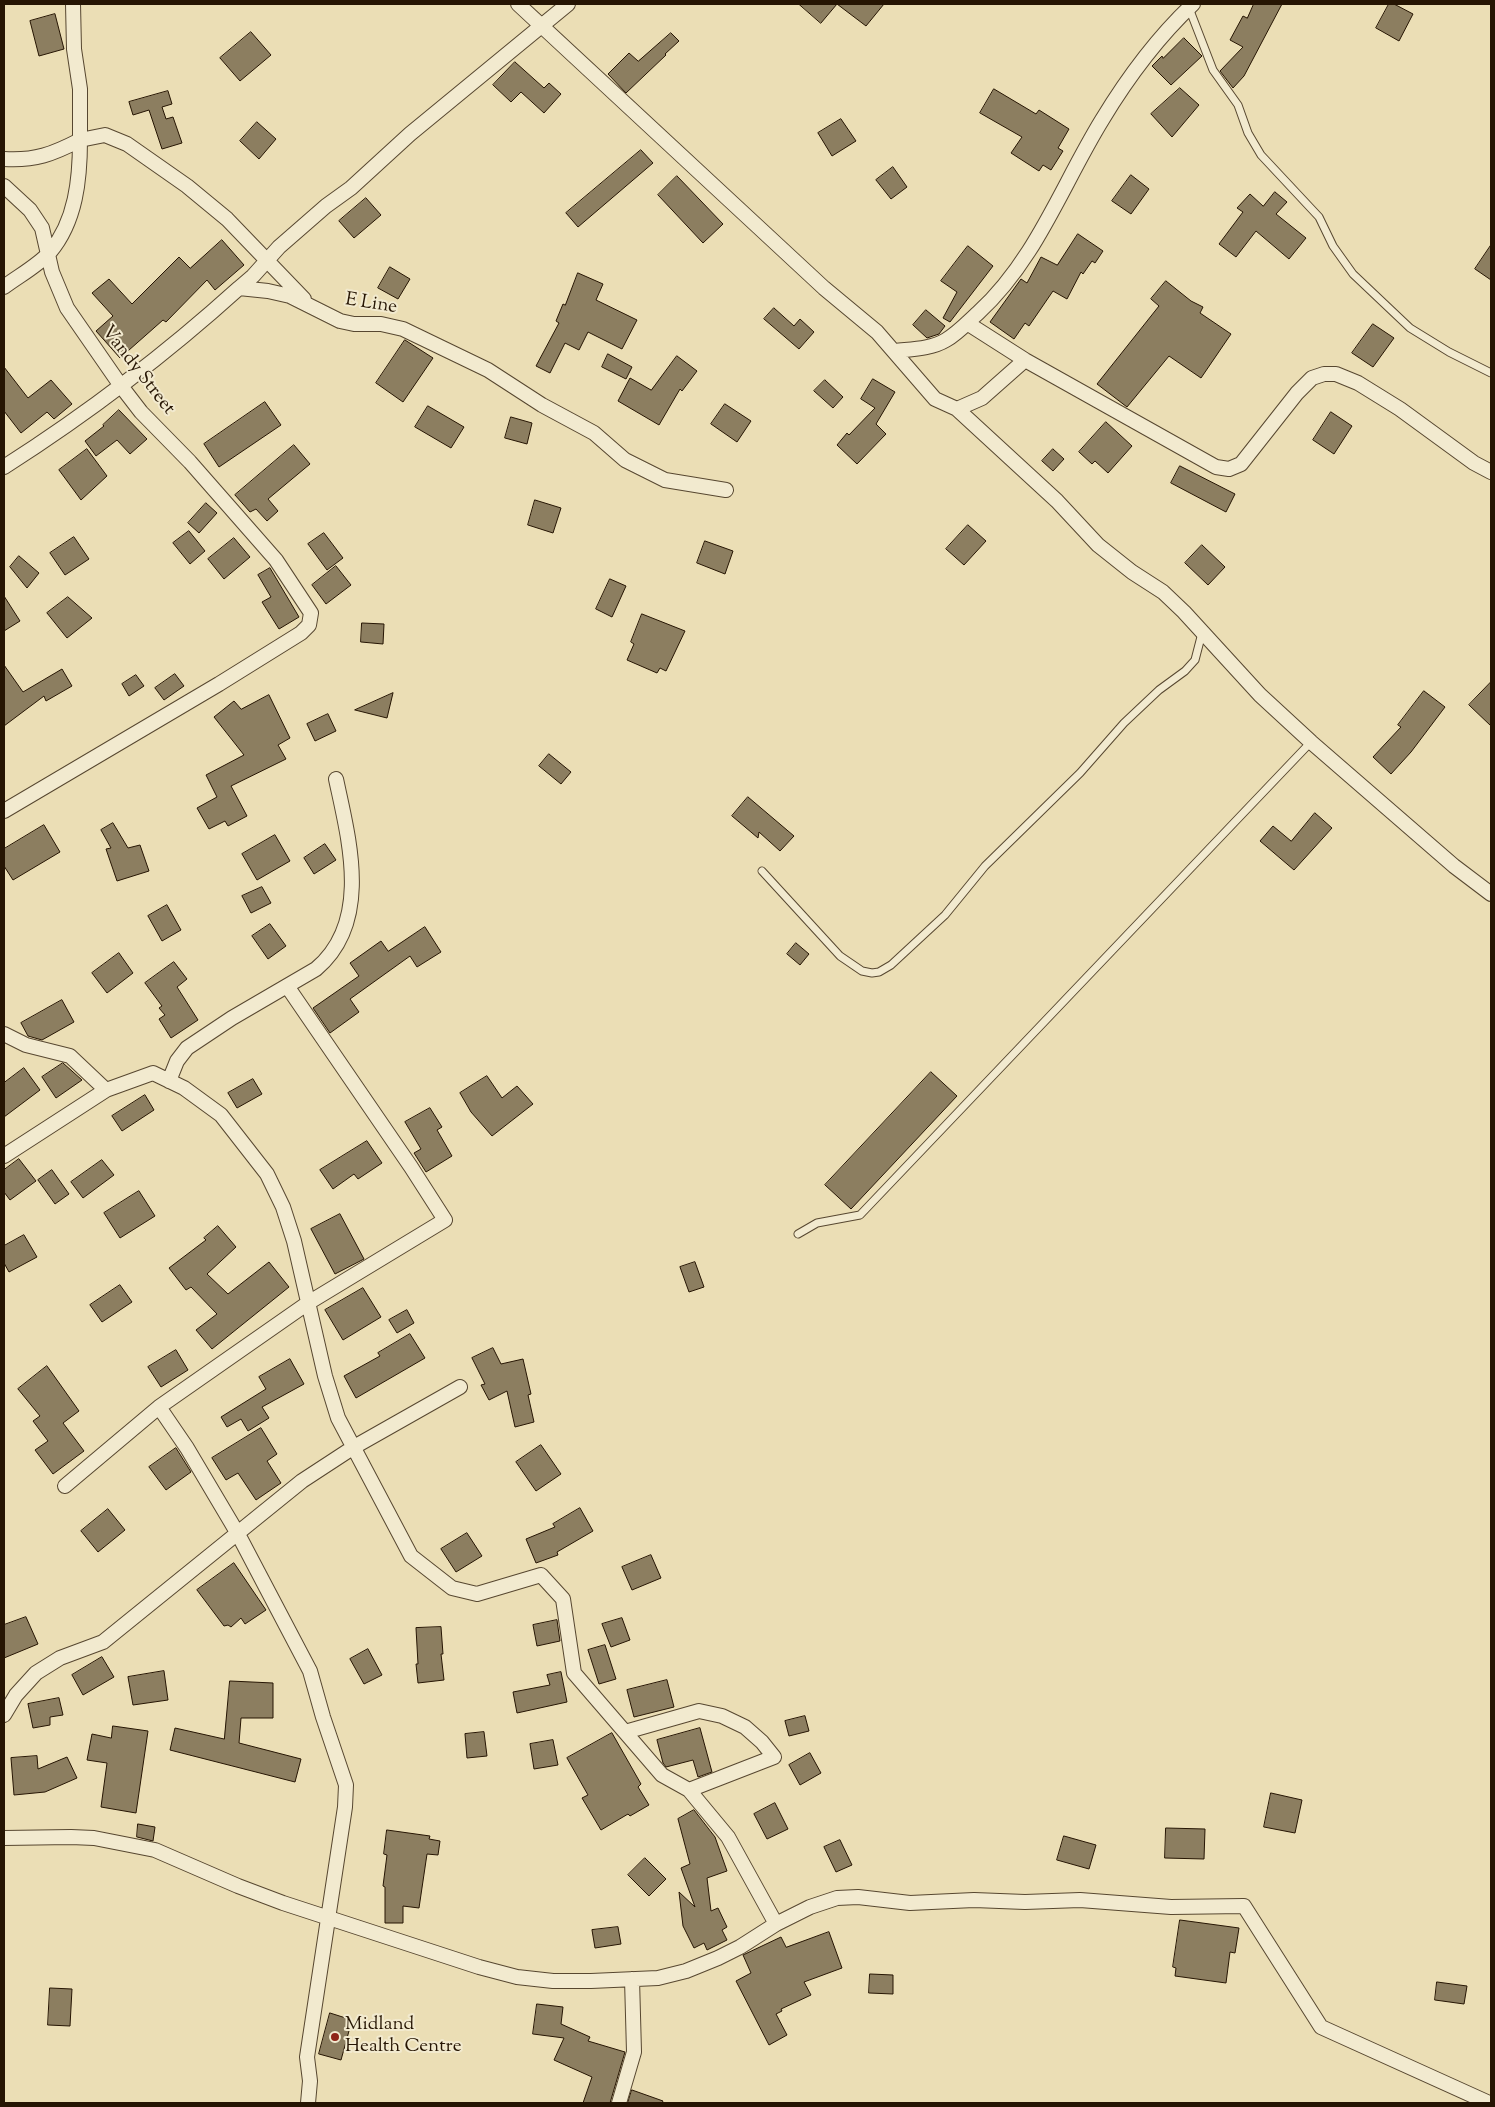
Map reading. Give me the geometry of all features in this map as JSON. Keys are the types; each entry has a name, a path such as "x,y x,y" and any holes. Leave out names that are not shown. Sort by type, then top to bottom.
{"street":[{"path":"4,287 49,253 68,223 73,206 79,181 80,88 74,49 73,4"},
{"path":"518,4 824,288 877,332 935,399 957,409 1057,501 1098,545 1132,572 1163,592 1184,612 1260,695 1310,742 1454,866 1491,894"},
{"path":"4,467 59,432 122,386 239,288 279,247 326,206 351,188 410,134 568,4"},
{"path":"895,351 934,345 946,340 991,301 1021,264 1044,228 1102,119 1146,54 1191,6"},
{"path":"4,159 38,158 80,140 105,135 127,144 187,186 227,219 314,308"},
{"name":"Vandy Street","path":"4,186 30,210 42,228 52,272 67,308 122,386 141,412 190,462 276,560 311,613 309,624 301,633 219,684 4,811"},
{"name":"E Line","path":"239,288 268,291 290,296 340,321 354,324 381,324 403,329 488,370 542,405 594,432 625,460 665,480 726,490"},
{"path":"967,323 1025,360 1216,466 1229,469 1241,464 1297,393 1312,378 1324,374 1336,374 1358,383 1400,409 1474,463 1491,472"},
{"path":"957,409 982,398 1025,360"},
{"path":"169,1081 177,1061 187,1048 232,1018 316,968 327,959 339,944 346,927 351,906 348,835 336,779"},
{"path":"65,1486 159,1407 308,1303 445,1220 411,1166 287,986"},
{"path":"4,1034 26,1045 70,1056 106,1090"},
{"path":"4,1156 106,1090 153,1073 184,1088 221,1114 267,1174 284,1208 292,1233 325,1376 338,1418 412,1556 452,1588 477,1594 541,1575 563,1598 574,1673 662,1775 689,1790 728,1837 776,1924"},
{"path":"4,1715 16,1695 36,1673 60,1658 103,1642 302,1480 354,1447 460,1387"},
{"path":"159,1407 187,1448 238,1534 310,1671 346,1785 345,1807 307,2057 310,2081 308,2103"},
{"path":"625,1732 699,1711 722,1716 745,1727 762,1742 774,1757 689,1790"},
{"path":"5,1842 71,1837 94,1838 155,1850 238,1886 461,1961 517,1977 554,1981 591,1982 658,1978 686,1971 740,1946 776,1924 810,1907 836,1898 858,1897 910,1904 974,1900 1025,1902 1080,1900 1171,1907 1244,1906 1320,2027 1489,2103"},
{"path":"619,2103 634,2052 632,1979"}],"lane":[{"path":"1191,6 1213,70 1238,105 1248,133 1261,155 1319,217 1333,246 1353,274 1410,328 1449,352 1491,373"},
{"path":"762,872 840,956 862,971 880,972 891,965 945,915 985,866 1080,773 1124,723 1159,690 1185,671 1195,660 1202,633"},
{"path":"798,1234 817,1223 860,1215 1310,742"}],"building":[{"path":"799,4 837,4 821,23"},
{"path":"837,4 884,4 866,26"},
{"path":"1254,4 1282,4 1244,76 1233,88 1220,71 1243,47 1230,40 1243,16 1247,18"},
{"path":"1389,4 1394,4 1413,14 1399,41 1376,28"},
{"path":"55,14 64,49 39,56 30,21"},
{"path":"251,32 271,55 240,81 220,58"},
{"path":"671,33 679,41 626,93 608,74 629,53 638,61"},
{"path":"1184,38 1202,56 1171,85 1152,66"},
{"path":"515,62 544,88 549,83 561,94 544,113 521,92 511,102 493,85"},
{"path":"1180,88 1199,105 1172,137 1151,114"},
{"path":"994,89 1036,114 1039,110 1069,129 1058,148 1063,151 1051,170 1043,165 1039,171 1011,153 1022,137 980,113"},
{"path":"168,91 172,104 162,107 166,119 173,117 182,143 162,149 149,110 133,115 129,102"},
{"path":"841,119 856,141 832,156 818,133"},
{"path":"257,122 276,139 259,159 240,141"},
{"path":"641,150 653,163 578,227 566,213"},
{"path":"893,167 907,187 891,199 876,180"},
{"path":"1131,175 1149,189 1131,214 1112,201"},
{"path":"677,176 723,224 703,243 658,195"},
{"path":"1275,192 1287,202 1276,214 1306,238 1289,259 1256,231 1236,257 1219,244 1243,212 1237,208 1250,194 1263,206"},
{"path":"366,198 381,215 354,238 339,221"},
{"path":"1078,234 1103,251 1095,263 1092,261 1083,274 1081,272 1067,299 1053,291 1029,326 1025,323 1014,339 990,322 1021,279 1027,283 1041,257 1057,265"},
{"path":"222,240 244,265 215,290 207,280 166,322 163,320 120,358 96,331 113,316 92,293 109,279 132,304 179,257 190,268"},
{"path":"1491,245 1491,280 1475,269"},
{"path":"968,246 993,266 950,322 943,318 957,292 941,281"},
{"path":"390,267 410,279 398,299 378,288"},
{"path":"578,273 603,284 596,300 637,320 622,349 588,332 579,350 565,343 550,373 536,366 559,323 556,321 563,304 565,305"},
{"path":"1166,281 1191,301 1203,307 1200,313 1231,334 1201,378 1169,356 1127,407 1097,384 1159,306 1151,299"},
{"path":"774,308 794,326 800,319 814,332 799,349 764,319"},
{"path":"926,310 945,326 939,334 927,338 913,325"},
{"path":"1373,324 1394,338 1373,367 1352,353"},
{"path":"405,340 433,358 403,402 376,383"},
{"path":"608,354 632,367 626,379 602,367"},
{"path":"677,356 697,371 682,391 680,389 659,425 618,401 630,378 651,390"},
{"path":"4,367 28,398 51,380 72,404 54,419 47,412 21,433 4,411"},
{"path":"873,379 895,392 876,424 886,434 857,464 837,445 847,433 849,435 875,408 861,399"},
{"path":"825,380 843,397 833,408 814,391"},
{"path":"265,402 281,425 219,467 204,444"},
{"path":"725,404 751,421 737,442 711,424"},
{"path":"428,406 464,427 451,448 415,427"},
{"path":"119,410 147,439 130,454 117,440 96,456 85,441 104,426"},
{"path":"1331,412 1352,426 1334,454 1313,440"},
{"path":"511,417 532,423 527,444 505,438"},
{"path":"1106,422 1132,446 1108,473 1095,461 1092,464 1079,452"},
{"path":"294,445 310,464 268,499 278,511 267,521 256,509 250,512 235,495"},
{"path":"87,449 107,476 81,500 59,470"},
{"path":"1053,449 1064,459 1053,471 1042,461"},
{"path":"1180,466 1235,494 1226,512 1171,483"},
{"path":"535,500 561,508 553,533 528,525"},
{"path":"206,503 217,513 199,533 188,523"},
{"path":"968,525 986,541 964,565 946,549"},
{"path":"189,531 205,551 190,564 173,543"},
{"path":"324,533 343,558 327,570 308,544"},
{"path":"74,537 89,559 65,575 50,553"},
{"path":"234,538 250,557 224,579 208,559"},
{"path":"705,541 733,551 725,574 697,563"},
{"path":"1202,545 1225,567 1208,585 1185,563"},
{"path":"19,556 39,573 27,588 10,567"},
{"path":"336,566 351,585 326,604 312,585"},
{"path":"270,568 299,617 279,629 262,602 271,597 258,575"},
{"path":"610,579 626,586 612,617 596,609"},
{"path":"4,596 20,621 4,631"},
{"path":"68,597 92,618 67,638 47,613"},
{"path":"642,614 685,631 666,671 660,668 657,673 627,660 634,644 631,642"},
{"path":"362,623 384,624 383,644 361,642"},
{"path":"4,665 23,692 62,669 72,686 46,701 44,696 4,726"},
{"path":"175,674 184,686 164,700 155,688"},
{"path":"136,675 144,686 129,696 122,684"},
{"path":"1491,682 1491,726 1469,705"},
{"path":"1424,691 1445,707 1411,752 1391,774 1373,757 1401,727 1398,725"},
{"path":"393,693 387,718 355,710"},
{"path":"269,695 290,738 278,745 286,759 231,786 247,816 228,826 225,821 209,829 197,808 217,797 206,775 244,755 214,717 234,701 241,709"},
{"path":"328,714 336,731 315,741 307,724"},
{"path":"549,754 571,772 561,784 539,766"},
{"path":"748,797 794,836 780,851 759,832 758,838 732,816"},
{"path":"1315,813 1332,828 1294,870 1260,841 1273,826 1291,841"},
{"path":"113,823 128,848 140,845 149,871 117,881 106,849 111,848 101,830"},
{"path":"44,825 60,852 13,880 4,866 4,849"},
{"path":"275,835 290,861 257,880 242,854"},
{"path":"325,844 336,860 314,874 304,858"},
{"path":"262,887 271,903 251,913 242,896"},
{"path":"167,905 181,930 162,941 148,916"},
{"path":"270,924 286,946 268,959 252,936"},
{"path":"425,927 441,952 417,967 410,956 350,999 359,1012 330,1033 313,1008 359,976 350,963 381,941 388,951"},
{"path":"796,943 809,954 800,965 787,954"},
{"path":"119,953 133,973 107,993 92,973"},
{"path":"174,962 187,979 177,987 198,1020 171,1038 159,1019 165,1015 159,1008 162,1006 145,983"},
{"path":"62,1000 74,1022 42,1040 28,1036 21,1023"},
{"path":"63,1063 82,1080 56,1098 42,1077"},
{"path":"24,1068 40,1090 4,1117 4,1083"},
{"path":"931,1072 957,1096 851,1209 825,1185"},
{"path":"487,1076 502,1098 517,1086 533,1104 492,1136 471,1112 460,1093"},
{"path":"253,1079 262,1094 237,1108 228,1093"},
{"path":"145,1095 154,1110 122,1131 112,1116"},
{"path":"430,1108 442,1127 437,1130 452,1156 426,1172 414,1153 421,1149 405,1122"},
{"path":"367,1141 382,1163 358,1179 354,1174 333,1189 320,1170"},
{"path":"19,1159 36,1181 10,1200 4,1192 4,1170"},
{"path":"102,1160 114,1175 83,1198 71,1182"},
{"path":"52,1170 69,1194 55,1204 38,1180"},
{"path":"139,1191 155,1216 120,1238 104,1213"},
{"path":"340,1214 364,1259 335,1274 311,1229"},
{"path":"218,1226 236,1247 207,1274 228,1294 269,1262 289,1287 212,1349 196,1330 217,1314 191,1287 186,1290 169,1268 206,1240 204,1238"},
{"path":"24,1235 37,1257 9,1272 4,1263 4,1246"},
{"path":"695,1262 704,1287 689,1292 680,1267"},
{"path":"120,1285 132,1302 102,1322 90,1305"},
{"path":"363,1288 381,1317 343,1340 325,1310"},
{"path":"407,1310 414,1323 397,1333 389,1320"},
{"path":"410,1334 425,1358 356,1398 344,1376 380,1356 378,1353"},
{"path":"493,1348 501,1364 523,1359 531,1394 528,1395 534,1422 515,1427 507,1391 489,1400 481,1385 485,1384 472,1358"},
{"path":"176,1350 188,1370 161,1387 148,1367"},
{"path":"290,1359 304,1384 262,1407 269,1418 248,1431 241,1419 227,1427 221,1417 266,1389 259,1377"},
{"path":"47,1366 79,1411 63,1423 84,1451 53,1474 35,1450 48,1441 33,1421 40,1416 18,1389"},
{"path":"261,1428 277,1454 267,1461 281,1483 256,1500 238,1473 226,1480 212,1458"},
{"path":"541,1445 561,1474 536,1491 516,1462"},
{"path":"176,1448 191,1472 166,1490 149,1467"},
{"path":"580,1508 593,1531 557,1552 558,1555 536,1563 526,1539 555,1527 553,1524"},
{"path":"108,1509 125,1530 98,1552 81,1531"},
{"path":"467,1533 482,1556 456,1572 441,1549"},
{"path":"651,1555 661,1578 632,1590 622,1567"},
{"path":"234,1563 266,1610 245,1624 241,1618 231,1627 228,1625 224,1626 197,1590"},
{"path":"26,1617 38,1644 4,1658 4,1625"},
{"path":"622,1618 630,1640 611,1647 602,1624"},
{"path":"557,1620 560,1641 537,1646 533,1625"},
{"path":"441,1627 443,1654 441,1654 444,1680 418,1683 416,1628"},
{"path":"605,1645 616,1679 599,1684 588,1650"},
{"path":"368,1649 382,1675 364,1684 350,1659"},
{"path":"102,1657 114,1677 83,1695 72,1675"},
{"path":"164,1671 168,1700 133,1705 128,1677"},
{"path":"561,1672 567,1702 517,1713 513,1692 550,1685 547,1675"},
{"path":"667,1680 674,1707 634,1717 627,1690"},
{"path":"230,1681 273,1683 273,1718 241,1718 239,1743 301,1759 295,1782 170,1750 175,1728 224,1739"},
{"path":"59,1698 63,1715 50,1717 50,1725 33,1728 28,1704"},
{"path":"805,1716 809,1731 789,1736 785,1721"},
{"path":"113,1726 148,1731 136,1813 101,1807 107,1763 87,1760 92,1734 111,1738"},
{"path":"700,1728 712,1772 698,1777 693,1760 666,1767 663,1763 657,1740"},
{"path":"484,1732 487,1756 467,1758 465,1734"},
{"path":"612,1733 641,1784 638,1787 649,1805 630,1816 628,1814 601,1830 582,1798 588,1795 567,1758"},
{"path":"553,1740 558,1765 534,1769 530,1744"},
{"path":"810,1753 821,1773 800,1785 789,1765"},
{"path":"37,1756 38,1769 67,1757 77,1778 45,1792 14,1795 11,1758"},
{"path":"1271,1793 1302,1800 1295,1833 1264,1827"},
{"path":"775,1803 788,1829 767,1839 754,1814"},
{"path":"694,1810 715,1837 727,1871 707,1878 711,1911 718,1908 727,1927 722,1930 727,1940 707,1950 704,1943 694,1948 683,1926 679,1892 695,1907 681,1868 690,1864 678,1819"},
{"path":"138,1824 155,1827 153,1841 137,1837"},
{"path":"1166,1828 1205,1829 1204,1859 1165,1858"},
{"path":"387,1830 430,1836 429,1839 440,1841 438,1855 427,1854 419,1908 403,1906 403,1923 385,1923 385,1887 383,1886 387,1855 384,1854"},
{"path":"1064,1836 1096,1845 1089,1869 1057,1860"},
{"path":"840,1840 852,1865 836,1872 824,1847"},
{"path":"645,1858 666,1879 649,1896 628,1875"},
{"path":"1180,1920 1239,1928 1235,1953 1230,1952 1226,1983 1175,1976 1176,1968 1173,1967"},
{"path":"618,1927 621,1944 595,1948 592,1930"},
{"path":"829,1932 842,1968 804,1982 811,1995 781,2009 782,2011 776,2014 787,2035 769,2045 736,1981 751,1973 743,1955 781,1937 786,1947"},
{"path":"870,1974 893,1975 893,1994 869,1993"},
{"path":"1437,1982 1467,1986 1464,2004 1435,2000"},
{"path":"50,1988 72,1989 70,2026 48,2025"},
{"path":"537,2004 563,2007 561,2024 590,2037 588,2041 625,2052 610,2103 583,2103 592,2077 554,2060 564,2038 533,2034"},
{"name":"Midland Health Centre","path":"330,2013 352,2020 341,2060 319,2054"},
{"path":"632,2090 663,2101 662,2103 628,2103"}],"place":[{"name":"Midland Health Centre","path":"335,2037"}]}
